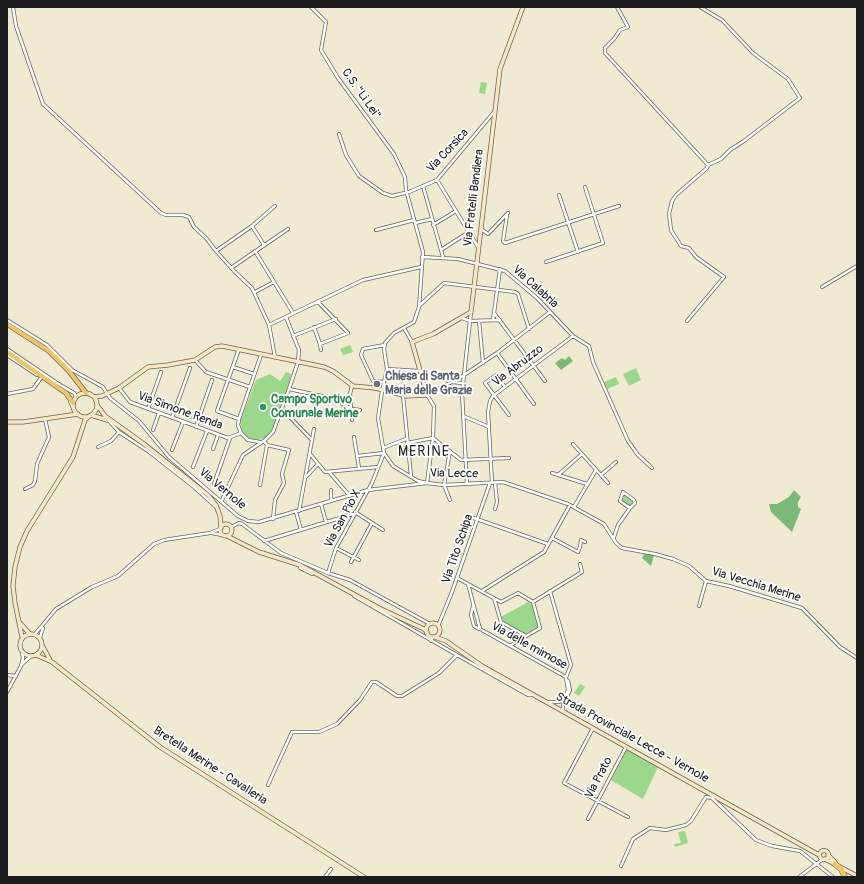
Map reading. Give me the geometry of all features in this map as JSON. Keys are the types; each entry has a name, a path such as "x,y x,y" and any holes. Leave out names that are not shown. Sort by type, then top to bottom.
{"highway":[{"path":"835,864 842,869 845,877"}],"main road":[{"path":"7,324 49,351 70,372 86,392"},
{"path":"7,352 66,393 73,403"}],"street":[{"path":"14,7 16,26 43,104 161,213 166,215 183,215 189,217 194,227 204,235 231,268 255,292 269,325 275,357"},
{"name":"C.S. \"Li Lei\"","path":"312,7 326,22 321,50 342,83 394,154 403,173 407,192"},
{"name":"Via Fratelli Bandiera","path":"467,484 463,416 463,383 473,286 479,247 494,111 503,60 523,7"},
{"path":"617,7 628,26 620,30 605,48 606,53 708,165"},
{"path":"687,320 724,277 696,257 689,248 681,246 671,230 669,214 672,201 676,195 705,170 708,165 721,159 730,150 742,143 800,98 788,78 753,53 722,20 700,7"},
{"name":"Via Corsica","path":"339,134 346,155 358,176 384,193 392,196 407,192 437,180 494,111"},
{"path":"437,180 479,247"},
{"path":"423,186 443,258"},
{"path":"546,262 603,243 585,187"},
{"path":"384,382 373,381 361,355 363,349 385,345 394,333 414,322 419,307 423,252 407,192"},
{"path":"559,195 578,252"},
{"path":"216,251 252,226 275,206"},
{"path":"481,228 488,234 507,214 503,241 505,243 619,206"},
{"path":"434,225 456,211"},
{"path":"376,230 432,219"},
{"path":"252,226 264,245"},
{"path":"231,268 288,229"},
{"path":"440,250 469,232"},
{"path":"255,251 293,313"},
{"name":"Via Calabria","path":"422,257 443,258 477,263 500,269 512,276 573,336 589,346 593,362 628,441 638,455 652,468"},
{"path":"822,287 857,266"},
{"path":"269,325 363,280 421,267"},
{"path":"493,320 500,269"},
{"path":"255,292 274,282"},
{"path":"419,307 442,284 497,289 517,293 529,328"},
{"path":"318,302 348,333 320,344"},
{"path":"412,342 433,334 471,312"},
{"path":"94,397 110,396 114,391 148,367 168,366 196,360 218,346 239,349 328,369 352,386 403,395 427,395 458,379 497,353 550,312"},
{"path":"494,313 501,320 545,381"},
{"path":"222,500 243,455 273,432 289,389 298,362 299,350 286,317"},
{"path":"461,318 470,321 501,320"},
{"path":"293,336 336,319"},
{"name":"Via Vernole","path":"7,320 47,345 72,370 104,387 110,396 139,421 165,454 222,500 238,516 248,521 259,522 272,519 369,490 427,483"},
{"path":"479,321 483,362"},
{"path":"314,327 321,350"},
{"path":"404,328 412,342 427,395 434,406 433,438 427,483"},
{"name":"Via Abruzzo","path":"508,415 494,395 573,336"},
{"name":"Via Lecce","path":"385,345 387,369 378,418 384,453 392,466 411,477 427,483 444,485 492,483 511,484 528,492 570,504"},
{"path":"7,349 74,393 76,396"},
{"path":"239,349 217,412 239,419"},
{"path":"497,353 534,404"},
{"path":"7,355 66,394 73,408 79,415 83,428"},
{"path":"261,355 239,419 241,433 248,440 263,441 267,446 289,450 282,474 284,483 275,500 272,519"},
{"path":"196,360 206,372 250,387"},
{"path":"233,367 254,374"},
{"path":"172,418 190,368"},
{"path":"387,369 419,371"},
{"path":"148,409 161,372"},
{"path":"495,509 497,502 492,483 488,408 494,395 485,383 496,375 505,387"},
{"path":"7,394 33,389 41,378"},
{"path":"196,427 212,380"},
{"path":"451,382 463,383"},
{"path":"352,386 350,394 352,420"},
{"name":"Via Simone Renda","path":"119,388 130,402 196,427 230,438 241,433"},
{"path":"289,389 331,398 352,409 360,410"},
{"path":"66,416 73,408 73,403 76,396 86,392 94,397 102,414 124,433"},
{"path":"403,395 406,439 411,477"},
{"path":"7,692 24,658 20,647 22,637 13,586 15,566 20,546 27,531 73,456 85,420 95,412 97,403 102,396"},
{"path":"282,409 312,440"},
{"path":"153,430 159,413"},
{"path":"7,422 23,422 79,415 100,417 109,421 208,495 217,508 220,516 220,529 222,535 210,533"},
{"path":"463,416 489,427"},
{"path":"25,489 33,485 35,482 37,464 49,438 45,419"},
{"path":"109,421 118,433"},
{"path":"172,450 183,422"},
{"path":"301,530 298,512 314,429"},
{"path":"193,467 207,431"},
{"path":"98,447 106,444 118,433 124,433"},
{"path":"213,449 218,435"},
{"path":"354,436 359,468"},
{"path":"214,484 230,438"},
{"path":"407,443 433,438 461,460 509,458"},
{"path":"383,448 406,439"},
{"path":"573,444 608,482"},
{"path":"260,485 267,446"},
{"path":"450,451 444,485 450,500"},
{"path":"357,456 384,453 369,490"},
{"path":"310,454 323,471 378,467"},
{"path":"558,475 582,454"},
{"path":"601,475 616,462"},
{"path":"305,477 318,464"},
{"path":"574,507 596,470"},
{"path":"329,471 350,496"},
{"path":"552,474 587,484"},
{"name":"Via Tito Schipa","path":"437,625 442,621 492,483"},
{"path":"331,490 331,502"},
{"name":"Via San Pio X","path":"328,573 336,548 354,513 369,490"},
{"path":"614,537 618,525 635,503 634,500 623,492 620,501 630,508"},
{"path":"321,504 326,522"},
{"path":"482,591 542,553 552,538 570,504 604,524 614,537"},
{"path":"264,541 354,513 383,530"},
{"path":"220,516 231,527 232,532 227,536"},
{"path":"468,516 548,544"},
{"path":"231,527 238,523 248,528 281,553 328,573 350,580 429,625 427,633 424,637"},
{"path":"351,562 372,523"},
{"path":"35,634 56,609 92,587 118,576 154,544 164,540 210,533 227,524"},
{"name":"Strada Provinciale Lecce - Vernole","path":"232,532 240,541"},
{"name":"Strada Provinciale Lecce - Vernole","path":"222,535 240,541 259,552 300,565 381,609 417,626 433,638 446,641"},
{"name":"Via Vecchia Merine","path":"614,537 616,543 622,548 655,554 681,562 689,566 706,581 729,586 802,608 840,647 857,658"},
{"path":"552,538 578,552 580,540 585,542"},
{"path":"336,548 359,560"},
{"path":"533,602 582,572 580,564"},
{"path":"300,568 402,622 424,637 433,638 457,655 530,695"},
{"path":"457,578 501,602 518,593 533,602 540,628 511,645"},
{"path":"699,606 706,581"},
{"name":"Via delle mimose","path":"468,583 480,629 511,645 567,678 570,690 563,704 563,712"},
{"path":"550,591 571,665 567,678"},
{"path":"494,598 501,622 526,636"},
{"path":"19,620 29,633"},
{"path":"21,666 31,656 36,655 43,647 40,637 44,625"},
{"name":"Strada Provinciale Lecce - Vernole","path":"417,626 437,625 446,641 482,666 530,695 546,702 627,746 713,797 810,849 824,859 857,875"},
{"path":"433,638 440,632"},
{"path":"22,637 29,633 40,637"},
{"name":"Bretella Merine - Cavalleria","path":"43,647 44,652 52,662 160,747 364,877"},
{"path":"22,652 31,656"},
{"name":"Bretella Merine - Cavalleria","path":"36,655 52,662"},
{"path":"268,785 292,732 320,732 339,723 362,698 372,682 376,682 398,696 403,696 439,673 457,655"},
{"path":"7,675 16,676"},
{"name":"Via delle mimose","path":"556,708 568,692 567,678"},
{"path":"546,702 559,702"},
{"path":"556,708 563,704"},
{"path":"593,728 564,783 628,817"},
{"name":"Via Prato","path":"588,818 627,746"},
{"path":"621,866 633,839 650,828 666,830 686,825 691,821 706,797 713,797 756,840 775,847 797,850 818,863 833,877"},
{"name":"Strada Provinciale Lecce - Vernole","path":"810,849 826,851 832,860 857,875"},
{"path":"818,863 822,850"},
{"path":"799,877 828,855"},
{"path":"325,877 331,868"}],"green space":[{"path":"481,82 487,83 485,94 479,93"},
{"path":"350,345 353,352 343,355 340,349"},
{"path":"569,356 573,361 561,370 555,363 562,358 565,360"},
{"path":"636,368 641,380 629,386 623,374"},
{"name":"Campo Sportivo Comunale Merine","path":"286,372 291,374 288,388 271,433 265,438 258,440 248,438 243,433 240,422 256,380 270,374 280,381"},
{"path":"616,377 619,384 607,389 604,382"},
{"path":"182,409 194,413 192,420 179,415"},
{"path":"794,490 801,497 798,502 798,507 801,509 792,532 771,512 769,504 777,504 789,497"},
{"path":"625,494 633,502 631,506 622,501"},
{"path":"644,554 654,555 651,566 642,558"},
{"path":"528,602 532,604 538,627 525,634 503,621 501,617"},
{"path":"580,684 585,687 579,696 574,693"},
{"path":"627,749 658,767 643,799 611,780"},
{"path":"685,831 688,843 675,847 674,844 681,843 678,832"}],"place":[{"name":"Chiesa di Santa Maria delle Grazie","path":"377,384"},
{"name":"Campo Sportivo Comunale Merine","path":"263,407"}],"district":[{"name":"MERINE","path":"424,452"}]}
